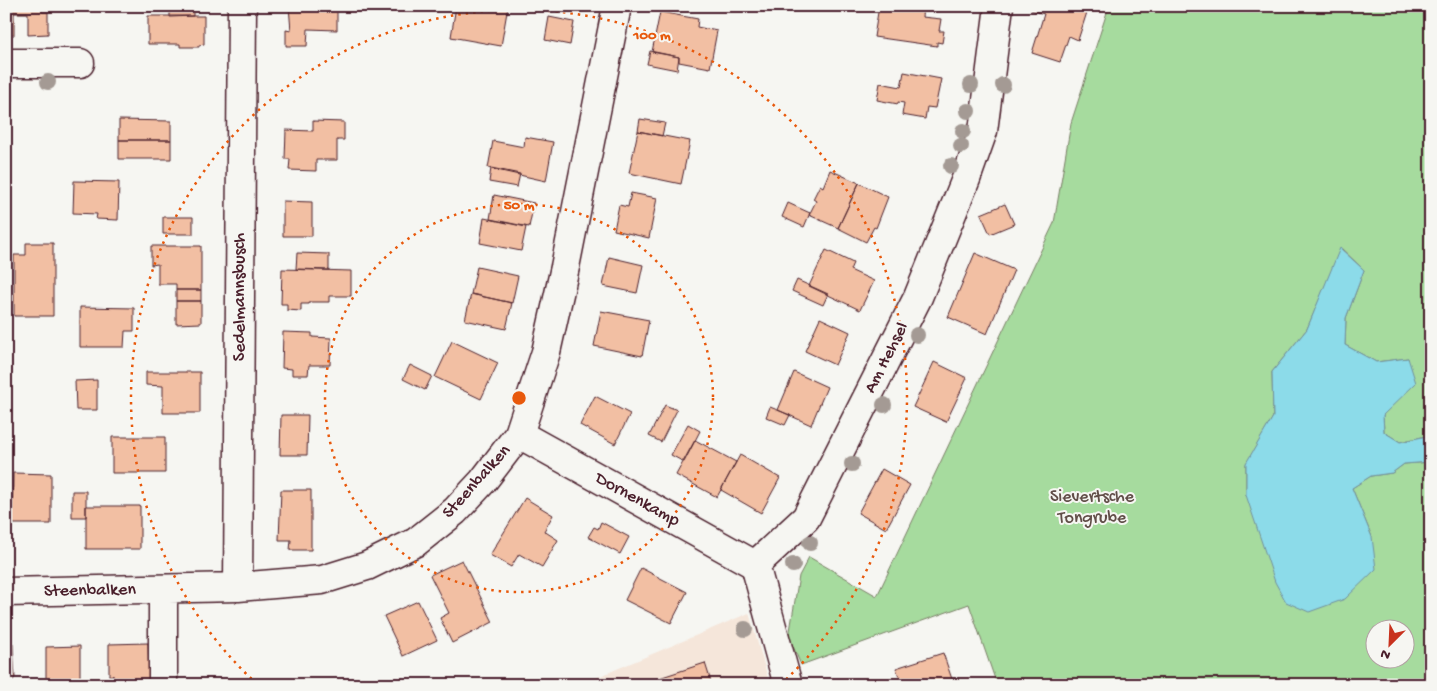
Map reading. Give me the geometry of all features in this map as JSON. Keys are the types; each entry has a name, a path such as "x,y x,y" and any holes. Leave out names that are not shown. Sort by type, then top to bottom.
{"street":[{"name":"Sedelmannsbusch","path":"238,588 242,6"},
{"name":"Steenbalken","path":"6,592 238,588 322,580 367,566 416,542 455,511 483,481 519,434 546,352 617,6"},
{"name":"Am Hehsel","path":"755,565 806,518 918,297 966,179 983,131 999,6"},
{"path":"6,62 80,63"},
{"name":"Dornenkamp","path":"519,434 755,565"},
{"path":"755,565 788,685"},
{"path":"162,589 163,685"}],"shaded area":[{"path":"749,613 770,685 579,685"}],"green space":[{"name":"Sievertsche Tongrube","path":"1109,6 1431,6 1431,435 1400,442 1384,432 1383,415 1408,358 1376,362 1345,345 1346,318 1364,270 1341,248 1307,329 1272,372 1273,417 1246,464 1246,495 1372,537 1352,488 1371,476 1392,473 1404,464 1431,462 1431,685 997,685 969,604 801,665 789,637 799,576 809,557 877,596 1054,223 1071,123"}],"water":[{"path":"1340,248 1364,270 1346,318 1345,345 1376,362 1408,358 1416,383 1383,415 1384,432 1400,442 1431,435 1431,462 1404,464 1392,473 1371,476 1352,488 1372,537 1376,569 1345,599 1309,612 1286,602 1275,582 1246,495 1246,463 1273,417 1272,372 1307,329"}],"building":[{"path":"6,6 42,6 42,12 48,12 48,34 28,35 28,13 14,13 14,35 6,35"},
{"path":"170,6 193,6 193,16 170,17"},
{"path":"289,6 337,6 337,30 308,29 307,46 286,46 286,30 291,31"},
{"path":"456,6 508,6 501,46 451,37"},
{"path":"879,6 923,6 922,17 941,19 939,31 944,31 942,43 937,42 937,46 874,37"},
{"path":"1033,6 1089,6 1078,40 1069,36 1060,62 1032,53 1044,14 1031,10"},
{"path":"660,12 698,19 697,27 717,31 710,68 679,62 679,57 652,52"},
{"path":"148,16 204,16 204,44 199,45 199,47 180,47 180,44 148,44"},
{"path":"549,17 574,22 570,45 545,40"},
{"path":"650,51 679,57 677,70 647,64"},
{"path":"904,72 941,79 935,108 927,107 925,119 902,115 904,103 898,102 898,104 877,100 880,83 901,87"},
{"path":"640,119 665,123 662,136 638,131"},
{"path":"119,120 171,121 171,140 119,140"},
{"path":"313,121 344,122 344,140 337,140 337,160 316,160 316,171 289,170 290,159 285,159 286,130 313,131"},
{"path":"638,131 690,141 681,184 629,173"},
{"path":"525,137 553,142 546,181 488,168 493,141 524,147"},
{"path":"119,140 171,140 171,159 119,159"},
{"path":"491,168 520,174 517,187 489,182"},
{"path":"830,170 859,183 838,228 809,215 816,201 813,199 820,185 823,187"},
{"path":"74,181 119,182 118,220 96,219 97,214 73,213"},
{"path":"859,183 888,197 876,228 874,227 866,242 838,228"},
{"path":"631,193 657,198 649,238 614,230 619,205 628,207"},
{"path":"494,195 534,203 529,227 490,219"},
{"path":"283,201 312,202 312,236 283,236"},
{"path":"788,203 810,213 804,227 782,217"},
{"path":"1005,204 1014,224 990,234 981,214"},
{"path":"163,217 193,217 193,234 163,234"},
{"path":"484,218 526,227 521,251 480,243"},
{"path":"26,243 53,243 53,316 14,316 14,255 26,255"},
{"path":"151,246 201,246 201,290 176,290 176,284 158,284 158,264 151,265"},
{"path":"826,250 853,263 850,270 874,281 860,310 809,286"},
{"path":"297,253 329,254 329,270 296,269"},
{"path":"975,253 1014,270 987,334 948,317"},
{"path":"609,257 643,265 637,293 603,286"},
{"path":"477,267 518,276 512,303 471,294"},
{"path":"282,269 351,271 351,296 329,296 329,302 309,302 309,304 301,304 301,311 287,310 287,304 281,304"},
{"path":"797,280 828,294 823,305 792,291"},
{"path":"176,290 201,290 201,301 176,301"},
{"path":"471,294 512,303 506,329 465,320"},
{"path":"176,301 201,301 201,323 176,324"},
{"path":"80,307 134,308 134,331 125,331 124,347 80,347"},
{"path":"601,311 649,320 642,356 594,346"},
{"path":"820,318 850,332 835,365 805,351"},
{"path":"283,332 312,333 312,337 331,338 330,365 309,365 308,375 292,375 292,369 282,368"},
{"path":"452,341 498,363 481,399 435,377"},
{"path":"934,362 967,378 946,422 913,407"},
{"path":"410,365 432,376 425,390 403,379"},
{"path":"146,372 200,372 200,413 163,413 163,386 146,385"},
{"path":"794,372 827,387 811,425 778,410"},
{"path":"97,380 97,410 76,410 75,381"},
{"path":"595,396 630,414 615,444 580,425"},
{"path":"665,405 677,410 661,442 649,436"},
{"path":"770,407 790,415 785,425 766,417"},
{"path":"281,415 308,415 307,455 280,455"},
{"path":"688,424 700,431 684,462 671,455"},
{"path":"112,437 165,437 165,473 112,473"},
{"path":"695,440 736,462 717,497 676,475"},
{"path":"740,455 780,478 761,513 721,490"},
{"path":"882,469 910,485 886,529 858,513"},
{"path":"13,473 51,474 51,524 12,524"},
{"path":"281,490 311,490 311,550 290,550 291,540 279,540"},
{"path":"72,491 86,491 86,517 72,517"},
{"path":"525,498 553,515 544,531 558,540 542,567 519,554 511,567 490,555"},
{"path":"86,506 140,506 140,549 86,549"},
{"path":"601,522 629,537 620,554 588,537 594,527 598,529"},
{"path":"462,560 493,622 452,643 440,618 449,613 430,575"},
{"path":"641,568 687,592 671,623 625,600"},
{"path":"418,601 437,640 403,656 384,616"},
{"path":"148,643 149,685 109,685 113,683 113,675 109,676 109,644"},
{"path":"13,644 15,678 6,678 6,645"},
{"path":"80,646 80,685 46,685 46,647"},
{"path":"943,653 954,685 902,685 896,668"},
{"path":"705,663 712,685 651,685 650,681"},
{"path":"6,678 13,678 13,685 6,685"}]}
